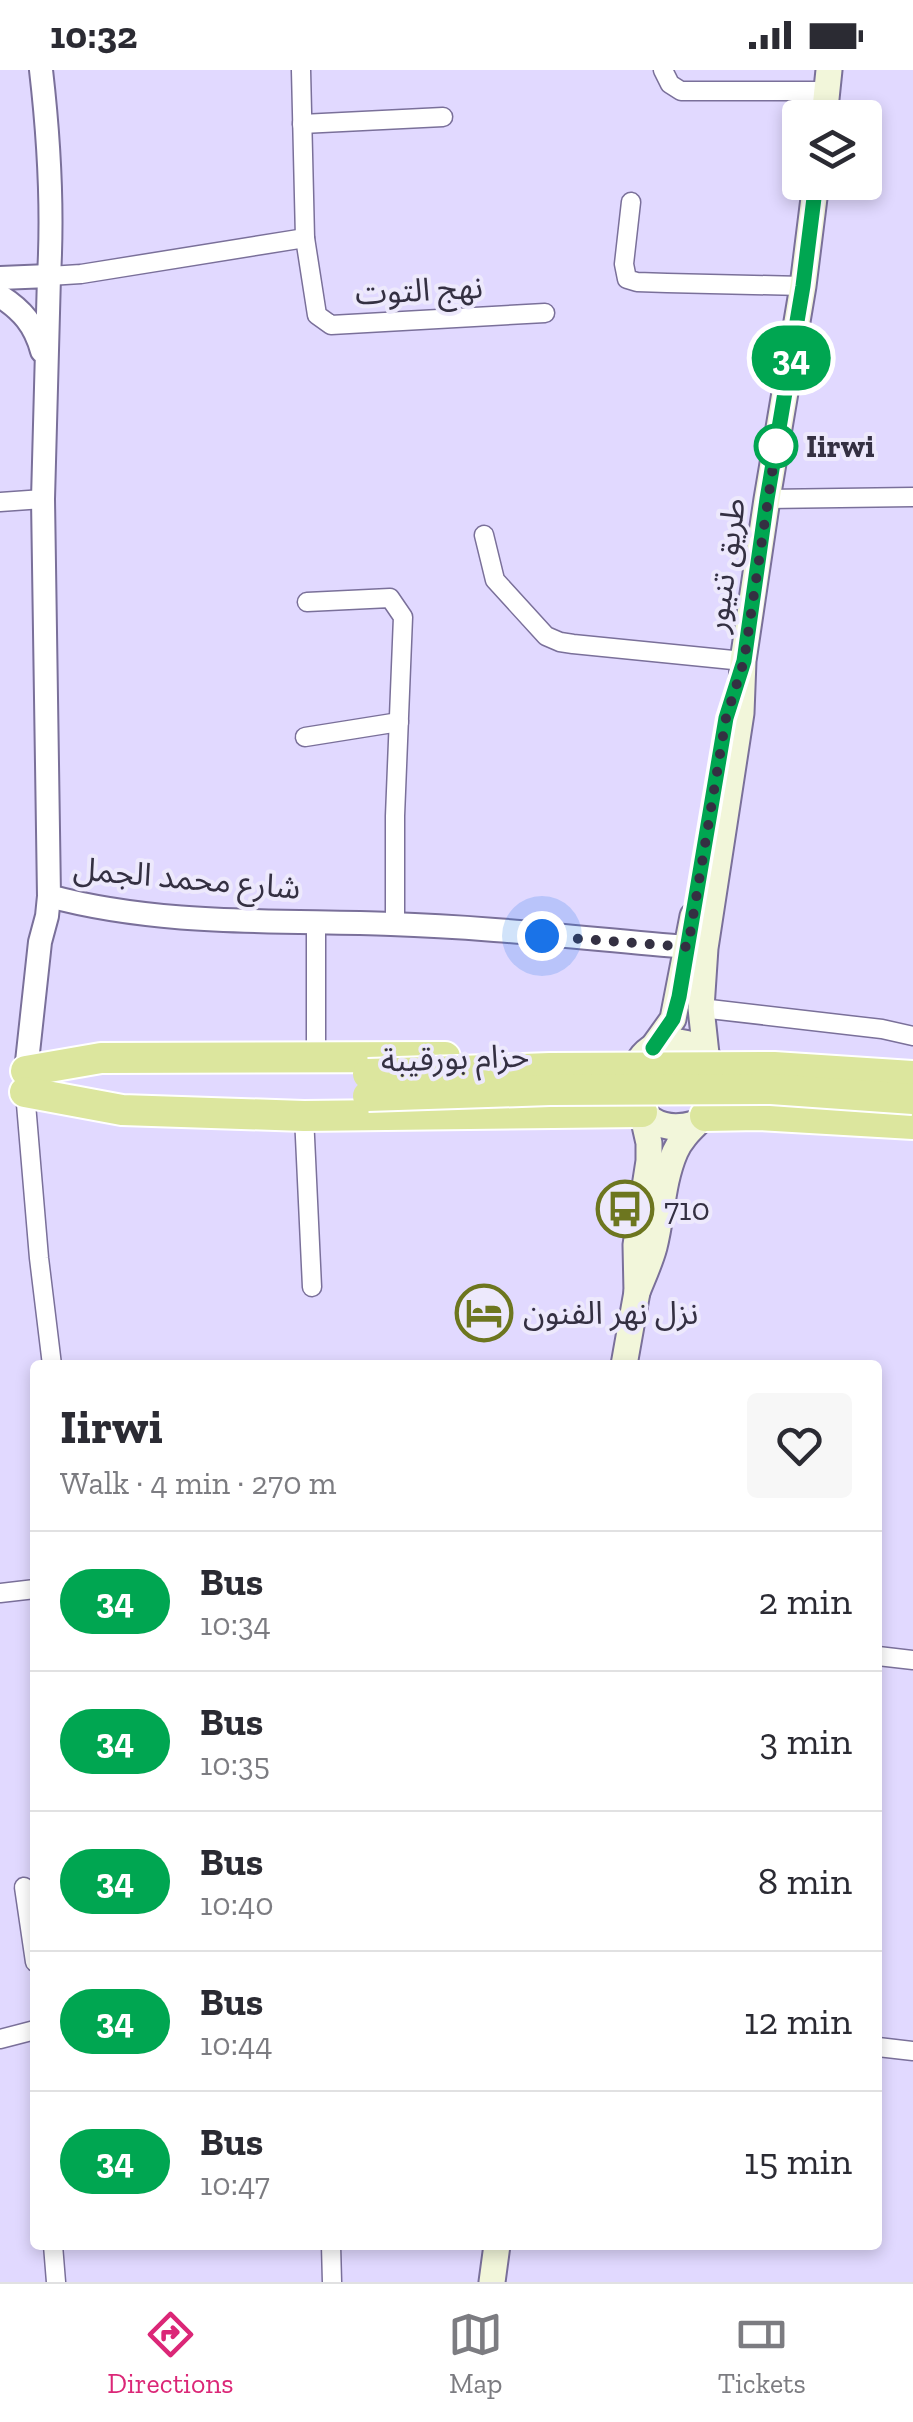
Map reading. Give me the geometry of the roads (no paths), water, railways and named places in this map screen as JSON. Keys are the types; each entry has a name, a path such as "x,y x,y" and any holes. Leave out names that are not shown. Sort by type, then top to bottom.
{"highway":[{"path":"13,1081 101,1058 582,1056 651,1050"},
{"path":"706,1054 913,1066"},
{"name":"حزام بورقيبة","path":"368,1085 550,1068 774,1067 913,1076"},
{"path":"13,1081 122,1110 304,1116 642,1112"},
{"name":"حزام بورقيبة","path":"13,1081 550,1090 772,1089 913,1098"},
{"path":"700,1120 759,1115 913,1124"}],"main road":[{"name":"طريق تنيور","path":"706,1054 701,1008 705,948 741,713 744,661 767,499 814,200"},
{"name":"طريق تنيور","path":"651,1050 673,1019 726,718 744,661"},
{"path":"637,1292 654,1249 675,1151 714,1106 718,1092 714,1065 695,1046 667,1042 651,1050 635,1070 632,1084 634,1099 642,1112 667,1127 680,1128 700,1120"},
{"path":"625,1360 637,1292 636,1245 649,1161 642,1112"},
{"path":"492,2282 495,2250"}],"street":[{"name":"شارع محمد الجمل","path":"42,70 51,185 44,499 49,896 92,908 200,918 396,924 688,947"},
{"name":"نهج التوت","path":"301,70 305,238 318,315 330,326 545,312"},
{"path":"663,70 670,84 682,91 828,81"},
{"path":"302,124 443,116"},
{"path":"631,202 624,264 627,279 803,286"},
{"path":"0,278 81,274 305,238"},
{"path":"0,296 33,326 47,369"},
{"path":"767,499 913,497"},
{"path":"0,502 44,499"},
{"path":"484,535 495,580 546,636 573,644 744,661"},
{"path":"307,602 390,598 403,616 394,816 396,924"},
{"path":"305,738 399,722"},
{"path":"49,896 13,1081 51,1360"},
{"path":"316,922 316,1047"},
{"path":"701,1008 913,1036"},
{"path":"304,1116 312,1287"},
{"path":"0,1593 30,1590"},
{"path":"882,1656 913,1660"},
{"path":"24,1886 30,1927"},
{"path":"0,2039 30,2031"},
{"path":"882,2048 913,2052"},
{"path":"53,2250 56,2282"},
{"path":"331,2250 332,2282"}],"place":[{"name":"Iirwi","path":"776,446"},
{"name":"710","path":"625,1209"},
{"name":"نزل نهر الفنون","path":"484,1313"}]}
